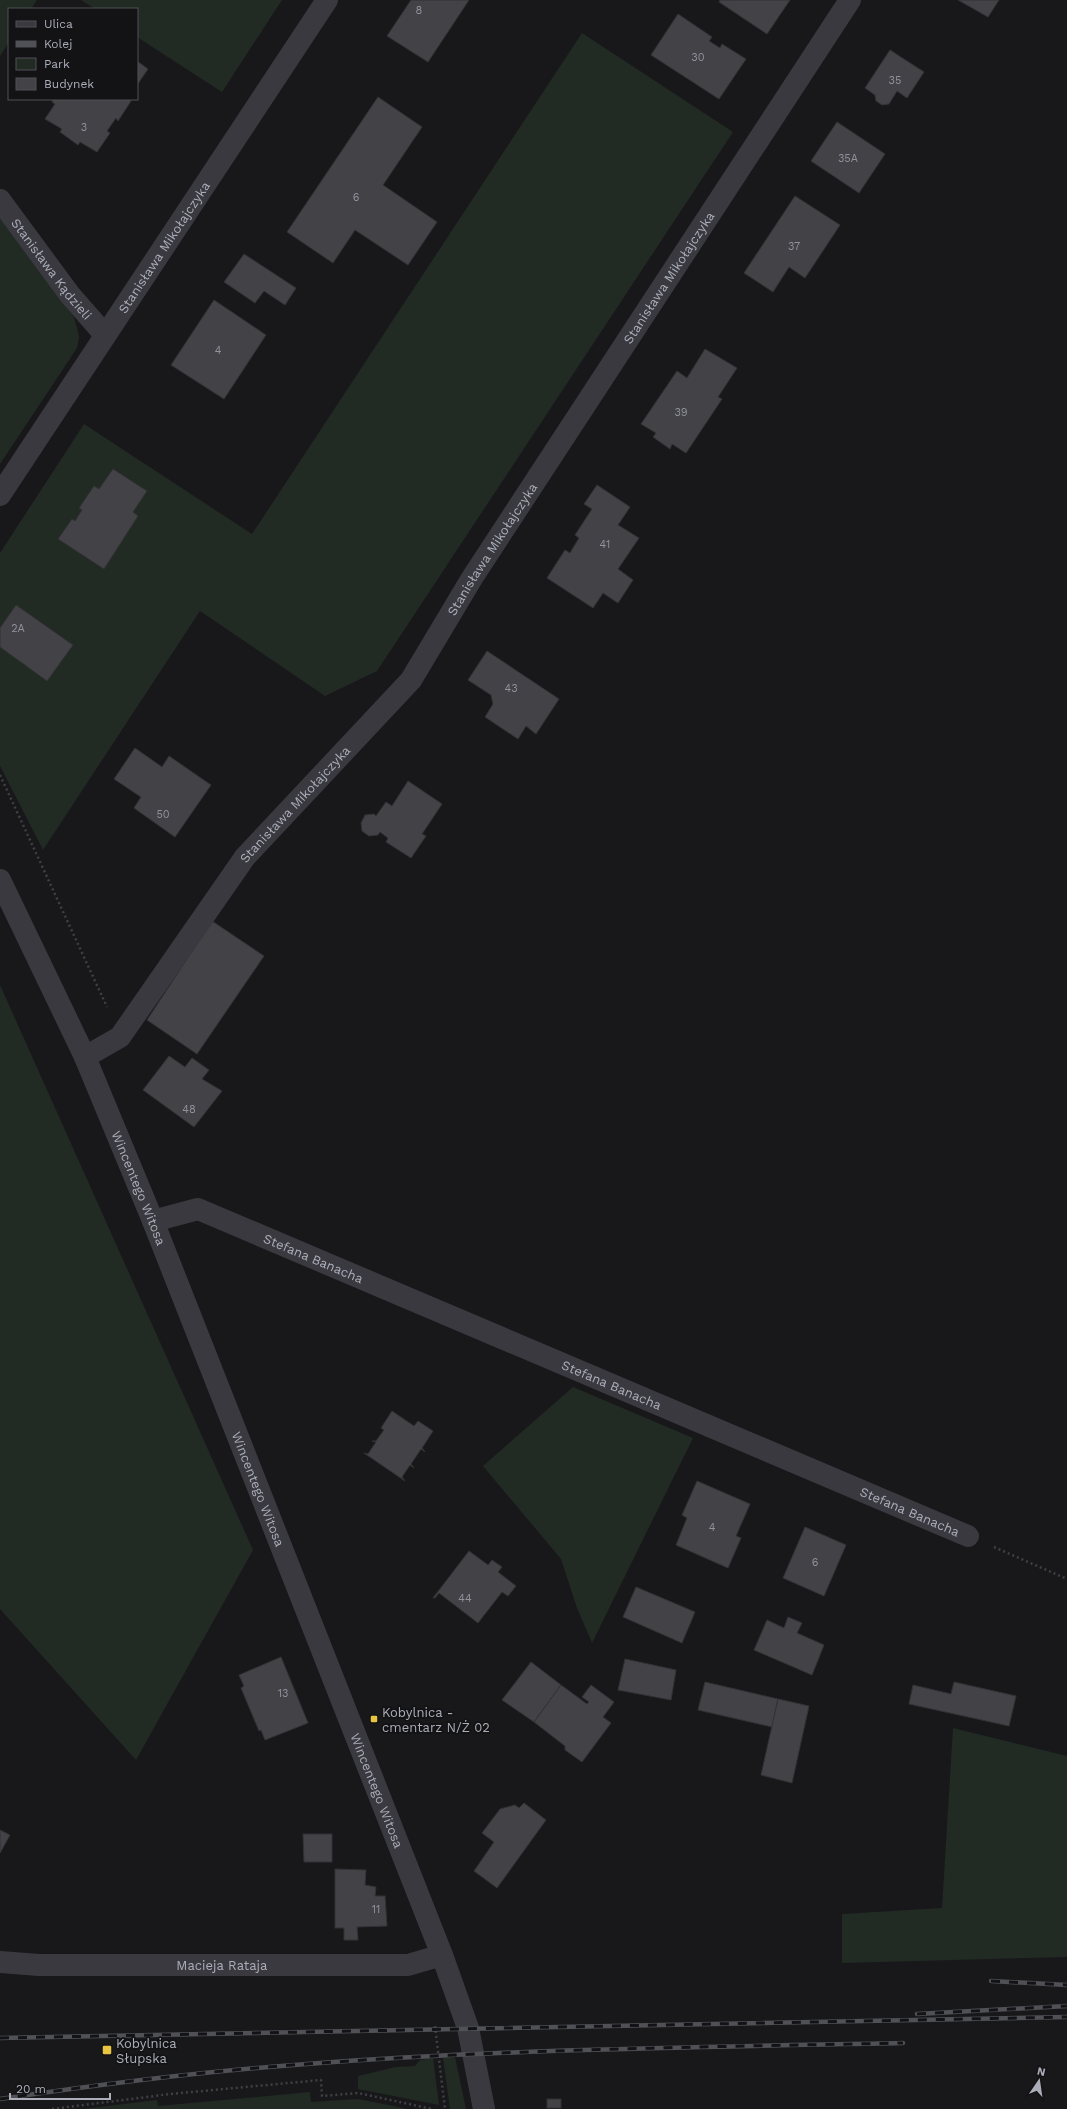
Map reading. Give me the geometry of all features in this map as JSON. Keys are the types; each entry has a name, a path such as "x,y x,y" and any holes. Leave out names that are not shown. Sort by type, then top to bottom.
{"street":[{"name":"Stanisława Mikołajczyka","path":"0,495 327,0"},
{"name":"Stanisława Mikołajczyka","path":"85,1057 120,1037 245,857 411,680 472,578 850,0"},
{"name":"Stanisława Kądzieli","path":"0,200 70,295 105,335"},
{"name":"Wincentego Witosa","path":"0,880 85,1057 153,1221 442,1955 468,2028 484,2109"},
{"name":"Stefana Banacha","path":"153,1221 198,1209 968,1536"},
{"name":"Macieja Rataja","path":"0,1962 39,1965 408,1966 442,1955"}],"path":[{"name":"Stefana Banacha","path":"968,1536 1067,1579"},
{"path":"434,2022 445,2109"},
{"path":"52,2109 170,2094 321,2080 322,2096 358,2093 432,2109"}],"green space":[{"path":"0,0 37,0 32,8 8,8 8,44 0,56"},
{"path":"81,0 282,0 222,92 138,38 138,8 93,8"},
{"path":"582,33 733,132 377,671 325,696 200,611 43,850 0,766 0,553 84,424 252,534"},
{"path":"0,217 74,317 79,336 77,348 0,464"},
{"path":"0,985 253,1550 136,1760 0,1609"},
{"path":"573,1387 693,1438 592,1643 577,1608 561,1559 483,1466"},
{"path":"953,1728 1067,1756 1067,1957 842,1963 842,1914 942,1908"},
{"path":"455,2057 466,2109 450,2109 443,2058"},
{"path":"433,2058 439,2105 358,2089 358,2076 396,2067 415,2066 420,2060"},
{"path":"310,2092 311,2102 358,2099 408,2109 83,2109 157,2100 158,2106"}],"building":[{"path":"411,0 469,0 428,62 387,36"},
{"path":"720,0 790,0 767,34 719,2"},
{"path":"958,0 999,0 988,17"},
{"path":"678,14 712,37 709,41 720,48 722,44 746,59 719,99 651,55"},
{"path":"890,50 924,72 907,98 897,91 889,104 882,105 876,101 875,95 865,88"},
{"path":"138,62 148,69 138,84"},
{"path":"378,97 422,127 383,185 437,222 408,265 355,230 333,263 287,232"},
{"path":"53,100 131,101 118,121 116,118 107,131 110,133 97,152 80,142 78,145 60,132 62,129 45,119 55,104 52,102"},
{"path":"837,122 885,154 859,193 811,161"},
{"path":"795,196 840,225 805,278 789,267 773,292 744,273"},
{"path":"244,254 296,288 285,305 264,291 255,303 224,282"},
{"path":"214,300 266,335 224,399 171,365"},
{"path":"705,349 737,368 718,397 722,399 686,453 672,444 670,449 653,437 656,433 641,424 677,371 687,378"},
{"path":"113,469 147,491 133,512 138,516 104,569 58,539 72,519 75,521 82,510 79,508 94,486 99,489"},
{"path":"597,485 630,507 618,525 639,538 618,569 633,580 618,603 603,593 593,608 547,578 565,550 570,553 579,538 575,535 592,509 584,504"},
{"path":"16,605 73,645 47,681 0,647 0,628"},
{"path":"487,651 559,699 536,734 526,726 518,739 485,717 493,704 491,695 468,680"},
{"path":"135,748 162,767 169,756 211,785 175,837 134,808 141,797 114,779"},
{"path":"408,781 442,804 422,834 426,836 411,858 386,842 388,838 380,832 378,835 369,836 362,831 361,823 365,815 374,814 376,816 386,802 392,806"},
{"path":"212,921 264,956 197,1054 147,1020"},
{"path":"169,1056 185,1067 192,1058 209,1070 202,1079 222,1091 194,1127 143,1090"},
{"path":"392,1411 414,1426 418,1421 433,1431 422,1448 425,1452 421,1449 411,1464 414,1468 410,1465 402,1477 405,1481 364,1453 368,1454 376,1442 372,1441 376,1441 384,1430 381,1428"},
{"path":"697,1481 750,1504 736,1536 741,1538 728,1568 676,1545 687,1518 682,1515"},
{"path":"805,1527 846,1545 824,1596 783,1578"},
{"path":"469,1551 488,1565 492,1560 502,1567 498,1572 516,1586 508,1596 502,1592 478,1623 439,1593 435,1598 433,1598"},
{"path":"636,1587 695,1612 682,1643 623,1617"},
{"path":"788,1617 802,1623 797,1633 824,1645 812,1675 754,1650 767,1620 784,1628"},
{"path":"281,1657 308,1723 265,1740 261,1730 259,1731 241,1688 244,1686 239,1675"},
{"path":"625,1659 676,1670 671,1700 618,1690"},
{"path":"531,1662 561,1685 534,1722 502,1700"},
{"path":"705,1682 778,1699 772,1727 698,1710"},
{"path":"954,1682 1016,1696 1009,1726 909,1704 913,1685 951,1694"},
{"path":"561,1685 587,1704 589,1702 582,1697 591,1685 614,1702 603,1717 611,1723 582,1762 565,1750 565,1746 534,1722"},
{"path":"778,1699 809,1706 792,1783 761,1775"},
{"path":"524,1803 546,1820 497,1888 474,1871 494,1842 482,1833 500,1809 515,1805 519,1808"},
{"path":"0,1830 10,1835 0,1853"},
{"path":"303,1834 332,1834 332,1862 304,1862"},
{"path":"335,1869 366,1870 365,1885 376,1887 375,1896 385,1896 387,1926 357,1927 358,1940 344,1940 344,1928 335,1928"},
{"path":"547,2099 561,2099 561,2108 547,2108"}],"railway":[{"path":"991,1981 1067,1985"},
{"path":"917,2014 1067,2006"},
{"path":"0,2038 1067,2017"},
{"path":"0,2099 192,2074 382,2059 605,2049 903,2043"}],"place":[{"name":"Kobylnica - cmentarz N/Ż 02","path":"374,1719"},
{"name":"Kobylnica Słupska","path":"107,2050"}]}
